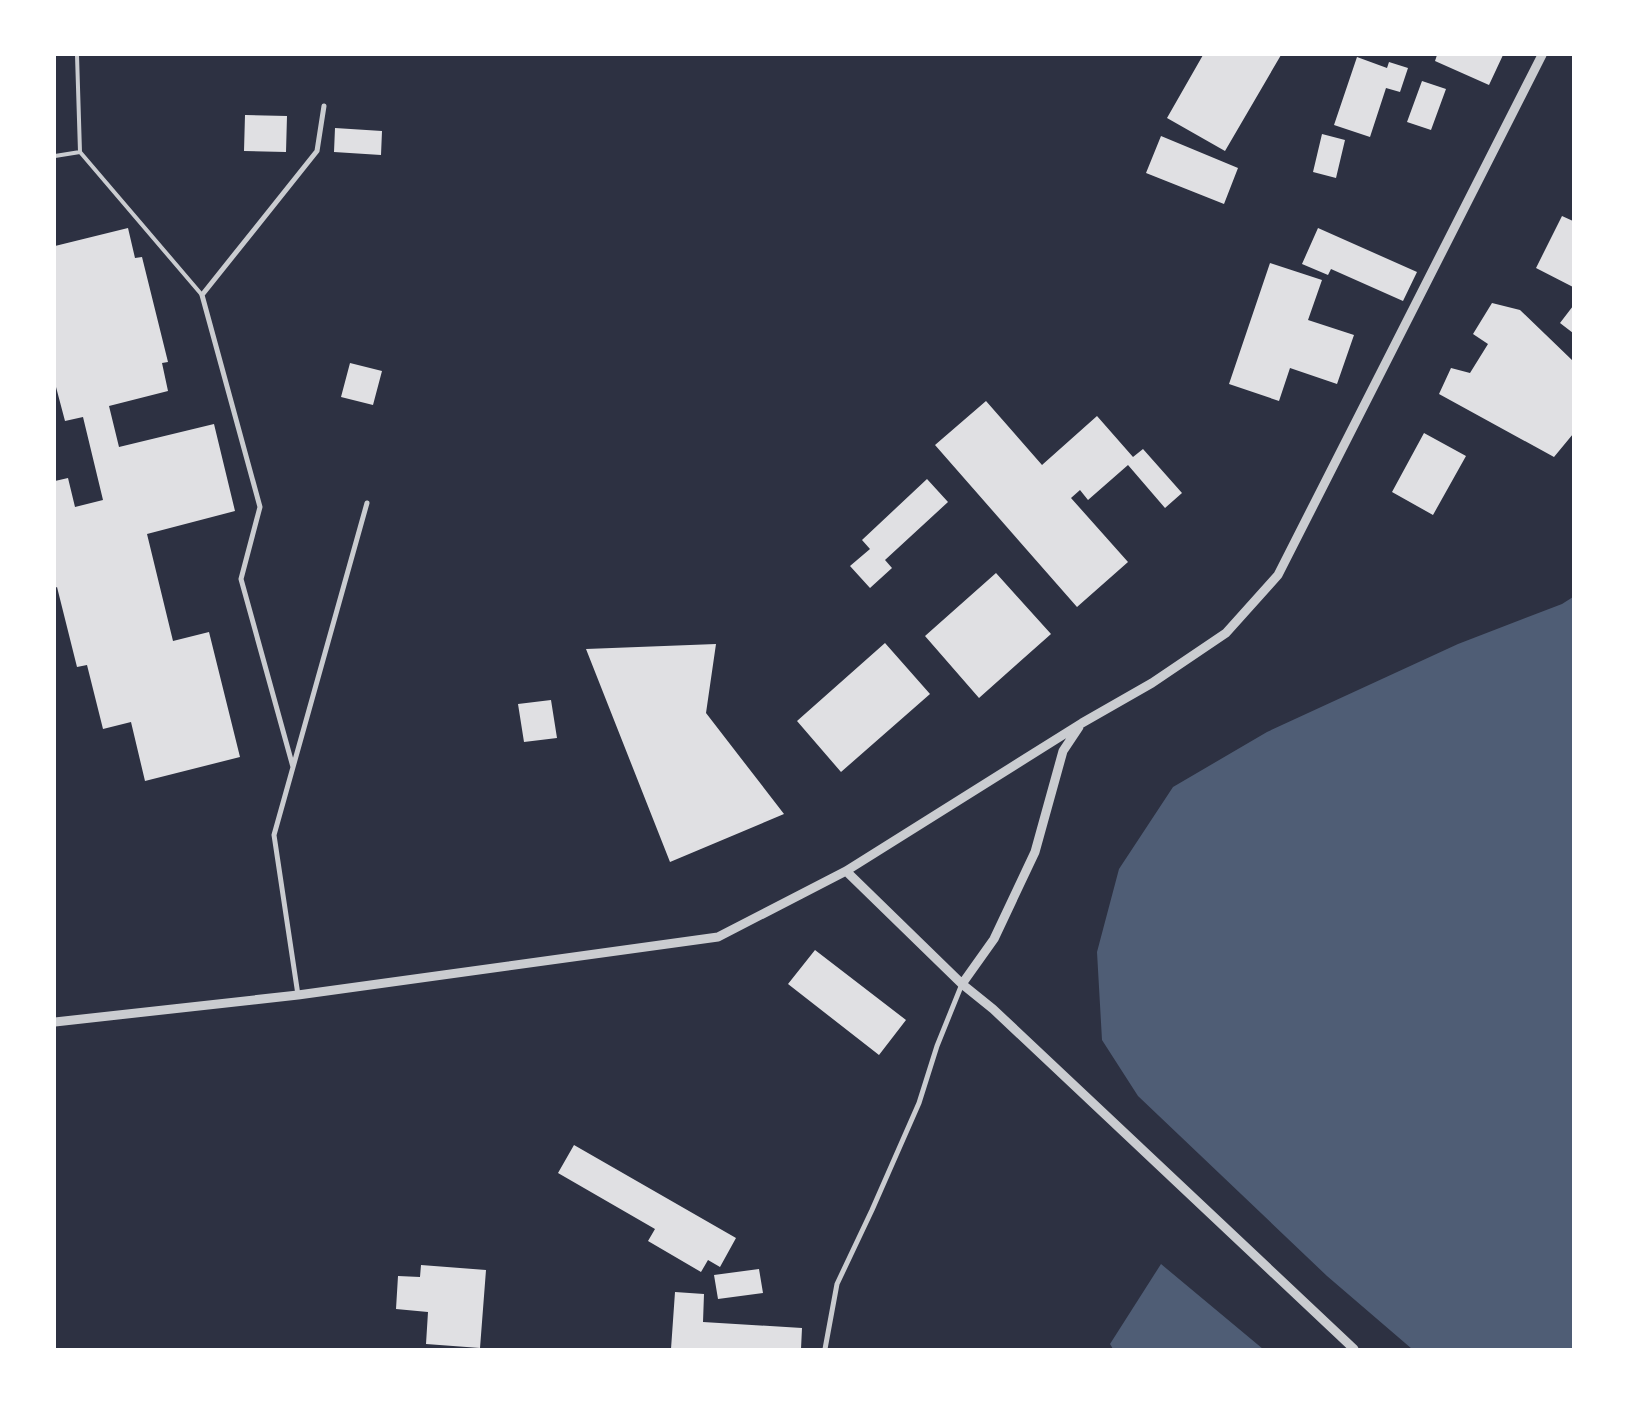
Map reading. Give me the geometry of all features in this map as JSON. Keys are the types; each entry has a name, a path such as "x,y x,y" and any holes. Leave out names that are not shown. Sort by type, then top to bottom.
{"street":[{"path":"55,1022 298,995 718,937 846,870 1082,723 1152,683 1226,633 1278,575 1542,55"},
{"path":"293,767 241,579 260,507 202,295 317,151 324,106"},
{"path":"298,995 274,835 367,504"},
{"path":"825,1349 838,1284 919,1103 937,1046 962,984 994,939 1035,852 1063,751 1082,723"},
{"path":"846,870 962,984 993,1009 1354,1349"}],"lane":[{"path":"77,55 80,152 202,295"},
{"path":"55,156 80,152"}],"water":[{"path":"1573,597 1573,1349 1412,1349 1327,1276 1138,1096 1102,1040 1097,952 1119,869 1173,787 1267,732 1458,644 1562,604"},
{"path":"1161,1264 1263,1349 1113,1349 1110,1344"}],"building":[{"path":"1203,55 1281,55 1225,151 1167,118"},
{"path":"1437,55 1503,55 1489,85 1435,61"},
{"path":"1357,57 1387,68 1389,62 1408,68 1400,92 1386,88 1370,137 1334,125"},
{"path":"1422,81 1446,89 1431,130 1407,122"},
{"path":"245,115 287,116 286,152 244,151"},
{"path":"335,128 382,131 381,155 334,152"},
{"path":"1322,134 1345,140 1336,178 1313,172"},
{"path":"1161,136 1238,168 1224,204 1146,173"},
{"path":"1562,216 1573,221 1573,287 1536,268"},
{"path":"128,228 135,258 142,257 168,362 162,363 168,391 109,406 119,447 214,424 235,511 147,534 173,641 209,632 240,757 145,781 131,722 103,729 87,665 77,667 57,587 55,588 55,481 68,478 75,507 103,500 83,417 65,421 55,388 55,246"},
{"path":"1318,228 1417,272 1403,301 1331,269 1328,275 1302,264"},
{"path":"1270,263 1322,280 1308,320 1354,335 1337,384 1290,368 1279,401 1229,384"},
{"path":"1492,303 1520,310 1573,361 1573,434 1554,457 1439,394 1451,368 1470,373 1488,344 1473,334"},
{"path":"1573,306 1573,333 1560,323"},
{"path":"350,363 382,371 373,405 341,397"},
{"path":"986,401 1042,465 1097,416 1133,457 1143,449 1182,493 1165,508 1128,465 1088,500 1080,490 1071,498 1128,562 1077,607 935,445"},
{"path":"1424,433 1466,456 1433,515 1392,492"},
{"path":"927,479 948,502 885,560 892,568 870,588 850,566 870,549 862,540"},
{"path":"996,573 1051,634 979,698 925,636"},
{"path":"885,643 930,694 841,772 797,721"},
{"path":"716,644 706,713 784,814 670,862 586,649"},
{"path":"551,700 557,738 524,742 518,704"},
{"path":"815,950 906,1020 879,1055 788,984"},
{"path":"574,1145 736,1238 720,1267 708,1260 701,1272 648,1241 655,1229 558,1173"},
{"path":"421,1265 486,1270 480,1348 426,1344 428,1312 396,1309 398,1276 420,1277"},
{"path":"759,1269 763,1293 718,1299 714,1275"},
{"path":"675,1292 704,1294 703,1322 802,1328 801,1349 671,1349"}]}
